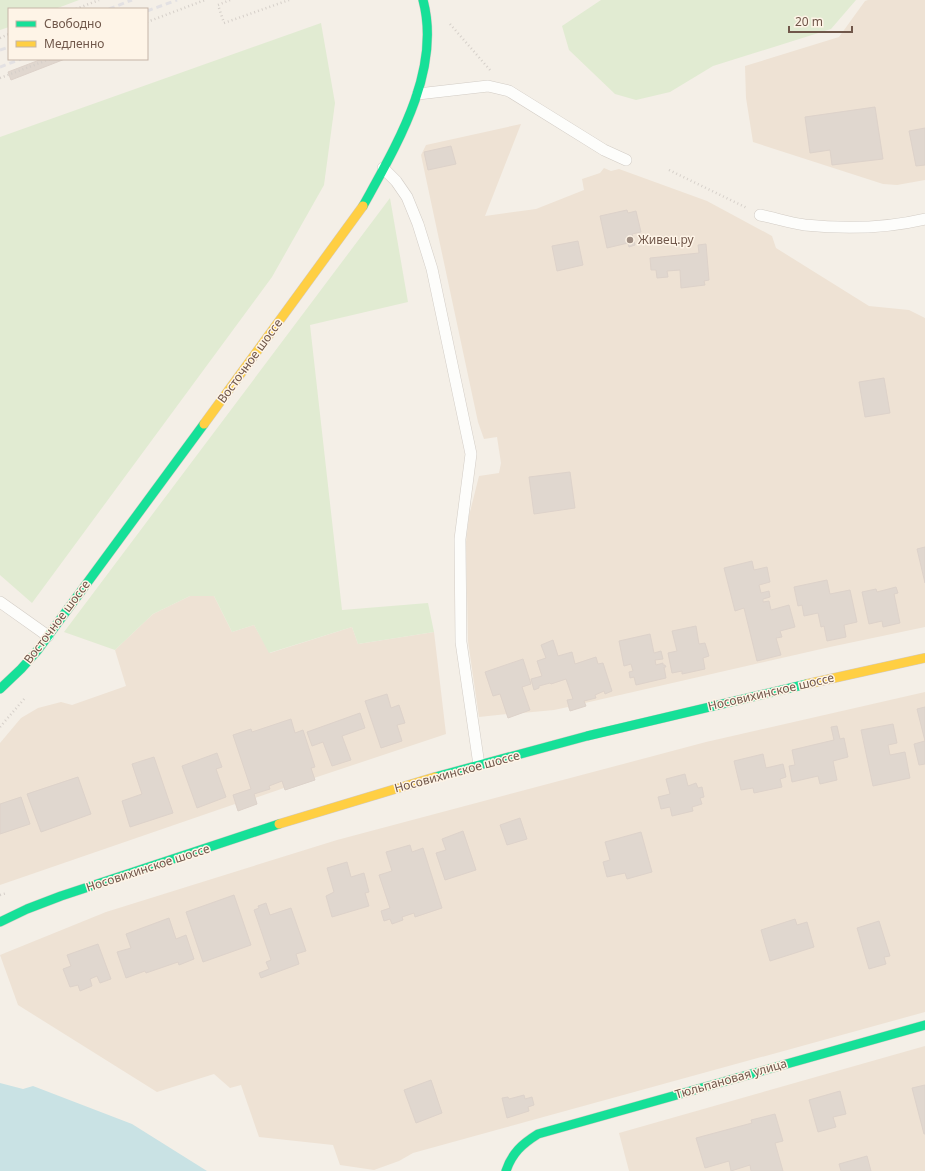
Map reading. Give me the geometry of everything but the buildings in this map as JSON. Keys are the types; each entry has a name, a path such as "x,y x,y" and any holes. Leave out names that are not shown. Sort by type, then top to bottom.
{"main road":[{"name":"Восточное шоссе","path":"4,692 48,636 360,212 401,135 418,94 424,68 426,46 427,22 424,0"},
{"name":"Носовихинское шоссе","path":"0,922 27,909 68,894 305,816 479,765 654,719 925,658"},
{"path":"7,909 27,909"},
{"name":"Тюльпановая улица","path":"506,1171 514,1153 523,1143 538,1134 925,1025"}],"lane":[{"path":"418,94 488,86 509,91 604,150 626,160"},
{"path":"383,168 396,181 407,197 418,224 432,270 471,454 460,539 461,642 479,765"},
{"path":"760,215 804,225 853,227 908,223 925,219"},
{"path":"0,602 48,636"}],"path":[{"path":"79,8 99,0"},
{"path":"148,22 205,0"},
{"path":"230,0 218,5 224,23 289,0"},
{"path":"449,23 509,91"},
{"path":"0,78 47,60"},
{"path":"669,170 760,215"}],"shaded area":[{"path":"925,0 925,180 897,185 883,184 753,142 746,98 745,66 839,37 865,1"},
{"path":"521,124 485,216 536,209 584,190 582,179 600,173 604,168 611,171 619,169 707,201 772,236 776,248 869,306 909,310 925,318 925,627 830,647 585,703 586,706 570,711 568,707 522,713 508,718 507,714 479,717 468,641 466,542 469,516 479,476 499,473 501,463 497,437 484,439 478,422 421,155 426,145"},
{"path":"190,596 214,596 232,632 254,625 270,653 352,627 358,644 434,632 446,734 314,778 315,780 285,790 284,788 255,798 257,804 238,811 235,804 0,885 0,743 21,718 38,708 61,702 72,705 126,686 115,650 153,614"},
{"path":"925,692 925,1012 413,1153 399,1161 374,1170 340,1165 333,1145 259,1137 241,1085 230,1088 214,1074 157,1092 18,1005 0,955 106,912 337,840 706,742"},
{"path":"925,1046 925,1171 629,1171 619,1133"}],"green space":[{"path":"0,0 79,0 58,8 8,8 8,27 0,30"},
{"path":"601,0 856,0 831,29 713,66 670,92 636,100 615,94 569,50 562,26"},
{"path":"321,23 335,103 324,185 272,277 32,603 0,575 0,137"},
{"path":"390,198 408,302 310,325 342,610 428,603 434,632 358,644 352,627 269,653 254,625 232,632 214,596 190,596 153,614 115,650 64,632"}],"water":[{"path":"0,1083 23,1089 33,1086 132,1124 207,1171 0,1171"}],"railway":[{"path":"112,8 132,0"},
{"path":"148,11 177,0"},
{"path":"0,50 8,47"},
{"path":"0,67 18,60"}],"traffic: fast":[{"path":"363,206 401,133 421,81 426,54 427,27 423,0"},
{"path":"0,689 37,651 204,424"},
{"path":"435,777 587,736 807,684"},
{"path":"0,922 27,909 61,896 279,824"},
{"path":"506,1171 511,1159 518,1150 527,1141 538,1134 925,1025"}],"traffic: slow":[{"path":"204,424 363,206"},
{"path":"807,684 925,658"},
{"path":"279,824 435,777"}],"place":[{"name":"Живец.ру","path":"630,240"}]}
